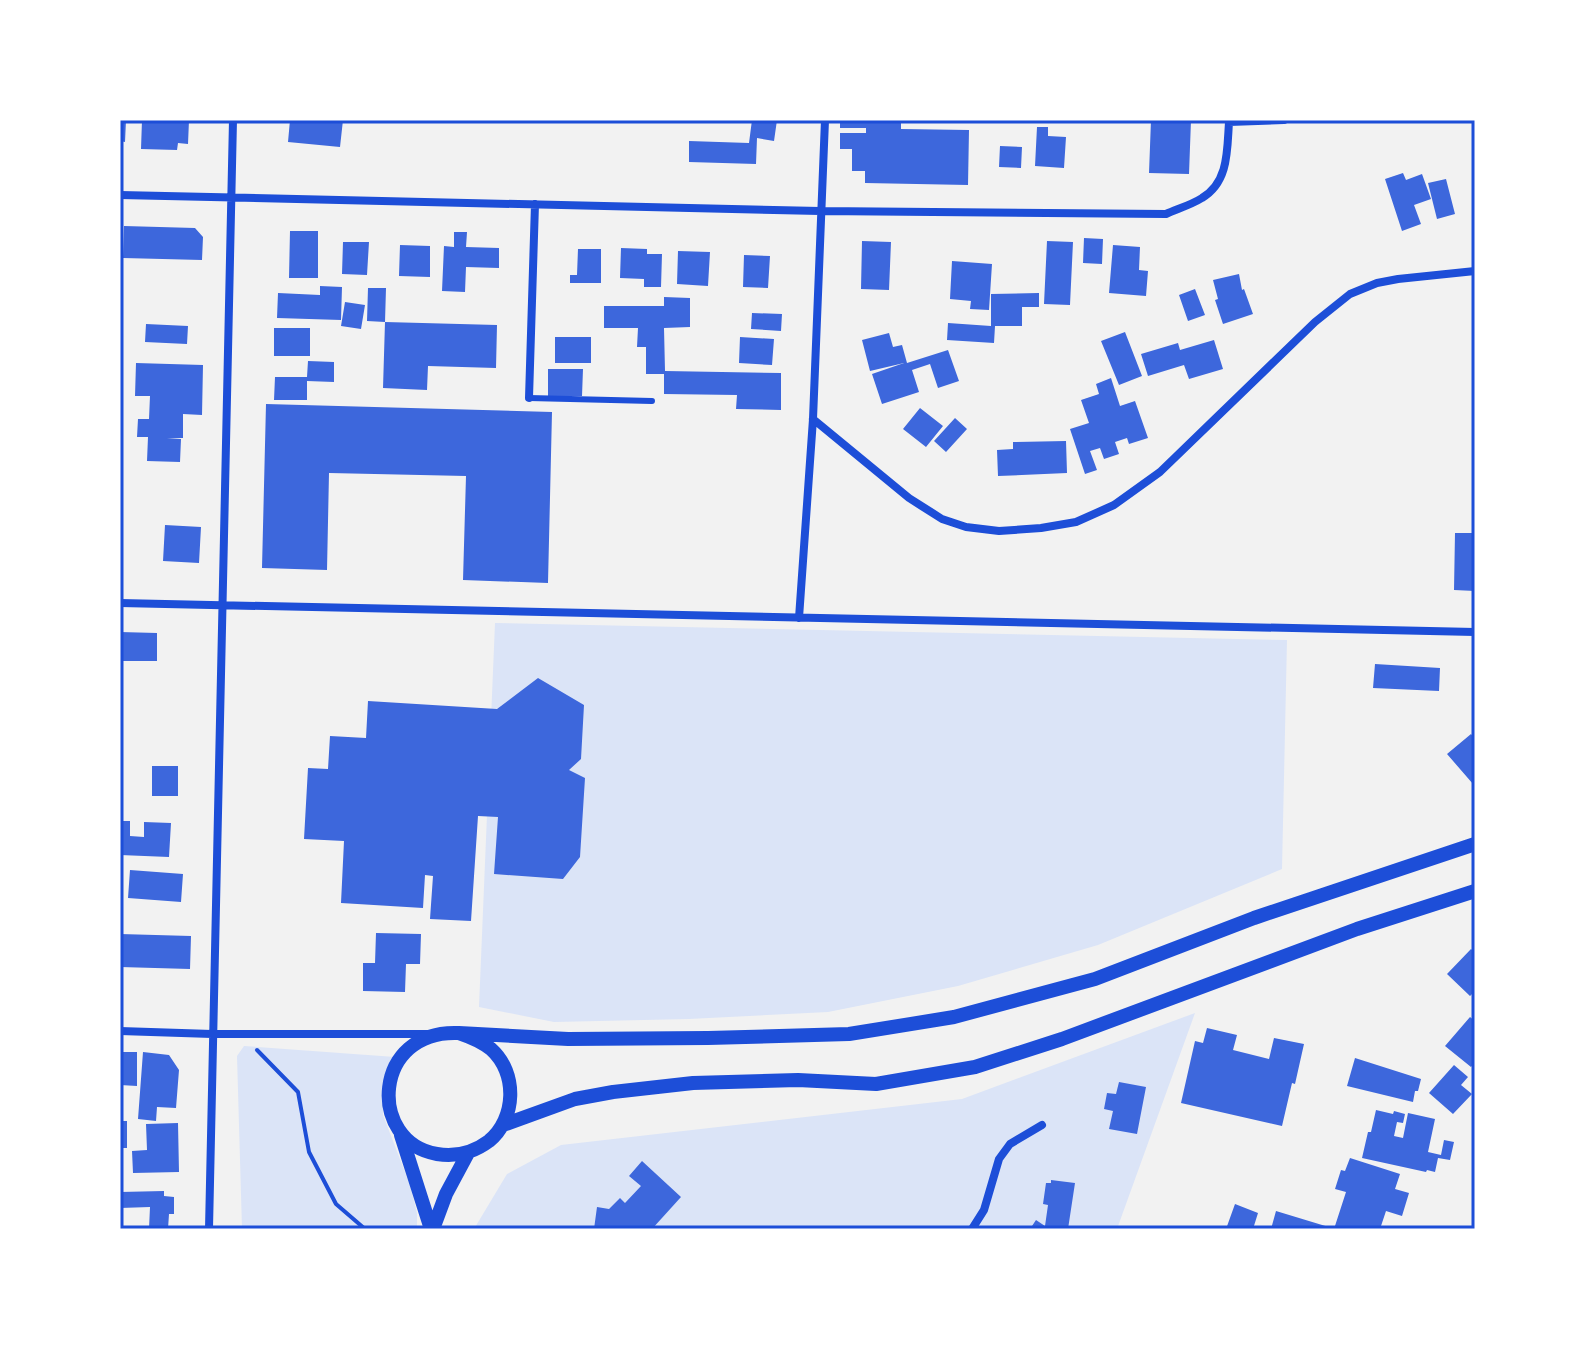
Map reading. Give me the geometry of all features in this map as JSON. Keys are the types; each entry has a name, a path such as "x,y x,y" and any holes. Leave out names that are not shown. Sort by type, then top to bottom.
{"street":[{"path":"209,1229 233,120"},
{"path":"799,618 813,419 825,120"},
{"path":"120,195 820,211 1166,214 1203,197 1220,181 1226,163 1229,121 1284,120"},
{"path":"529,398 535,204"},
{"path":"813,419 909,498 942,519 966,527 999,531 1076,522 1114,505 1160,472 1315,322 1350,294 1377,283 1398,279 1475,271"},
{"path":"120,603 1475,632"},
{"path":"120,1031 212,1034 459,1033 568,1039 849,1034 954,1017 1095,979 1254,918 1475,844"},
{"path":"503,1125 575,1099 613,1092 693,1083 798,1080 876,1084 975,1067 1062,1039 1357,929 1475,891"},
{"path":"400,1131 414,1144 431,1153 450,1156 468,1153 482,1146 503,1125 510,1106 511,1086 505,1067 493,1051 477,1039 459,1033"},
{"path":"432,1229 400,1131 391,1113 388,1093 392,1074 401,1056 416,1043 435,1034"},
{"path":"972,1229 984,1210 999,1159 1010,1144 1042,1125"},
{"path":"432,1229 468,1153"}],"lane":[{"path":"529,398 652,401"}],"path":[{"path":"254,1033 254,1047 298,1092 309,1152 336,1204 365,1229"}],"shaded area":[{"path":"495,623 1287,640 1282,869 1098,945 958,986 828,1012 554,1022 479,1007"},
{"path":"1195,1013 1117,1229 474,1229 507,1174 561,1145 962,1099"},
{"path":"244,1046 395,1057 383,1088 383,1115 410,1185 417,1213 417,1229 242,1229 237,1056"}],"building":[{"path":"120,120 126,120 125,142 120,141"},
{"path":"142,120 189,120 188,144 178,143 177,150 141,149"},
{"path":"290,120 343,120 340,147 288,142"},
{"path":"752,120 777,120 774,141 757,138 756,164 689,162 689,141 749,143"},
{"path":"840,120 901,120 901,129 969,130 968,185 865,183 865,171 852,171 852,149 840,149 840,133 866,133 866,128 840,128"},
{"path":"1151,120 1191,120 1189,174 1149,173"},
{"path":"1037,127 1048,127 1048,136 1066,137 1064,168 1035,166"},
{"path":"1000,146 1022,147 1021,168 999,167"},
{"path":"1403,173 1406,180 1422,174 1431,199 1414,205 1421,224 1402,231 1385,179"},
{"path":"1446,179 1455,214 1437,219 1428,183"},
{"path":"124,226 195,228 203,237 202,260 123,258"},
{"path":"290,231 318,231 318,278 289,278"},
{"path":"454,232 467,232 466,247 499,248 499,268 466,267 465,292 442,291 444,246 454,247"},
{"path":"1084,238 1103,239 1102,264 1083,263"},
{"path":"862,241 891,242 889,290 861,289"},
{"path":"1047,241 1073,242 1070,305 1044,304"},
{"path":"343,242 369,242 367,275 342,274"},
{"path":"400,245 430,246 430,277 399,276"},
{"path":"1113,245 1140,247 1139,270 1148,271 1146,296 1109,293"},
{"path":"621,248 647,249 647,254 662,254 661,287 644,287 644,279 620,278"},
{"path":"578,249 601,249 601,283 570,283 570,275 577,275"},
{"path":"678,251 710,252 708,286 677,284"},
{"path":"744,255 770,256 768,288 743,287"},
{"path":"952,261 992,264 989,310 970,309 971,301 950,299"},
{"path":"1239,274 1242,290 1253,314 1223,324 1215,300 1218,299 1213,280"},
{"path":"320,286 342,287 341,320 277,318 278,293 320,295"},
{"path":"368,288 386,288 385,322 367,321"},
{"path":"1195,289 1205,315 1188,321 1179,295"},
{"path":"1039,293 1039,307 1022,307 1022,326 995,326 994,343 947,340 948,323 991,326 991,294"},
{"path":"664,297 690,298 690,327 664,328 665,371 781,373 781,410 736,409 737,395 664,394 664,374 646,374 646,347 637,347 638,328 604,328 604,306 664,306"},
{"path":"345,302 365,305 361,329 341,326"},
{"path":"752,313 782,314 781,331 751,329"},
{"path":"385,322 497,325 496,368 428,366 427,390 383,388"},
{"path":"146,324 188,326 187,344 145,342"},
{"path":"274,328 310,328 310,356 274,356"},
{"path":"1125,332 1142,376 1119,385 1101,341"},
{"path":"889,333 893,347 902,345 907,363 948,350 959,381 938,388 930,364 912,370 919,392 882,404 872,374 904,363 870,371 862,340"},
{"path":"555,337 591,337 591,363 555,363"},
{"path":"740,337 774,339 772,365 739,363"},
{"path":"1214,340 1223,369 1189,379 1184,365 1148,376 1141,354 1178,343 1180,350"},
{"path":"308,361 334,362 334,382 307,381 307,400 274,400 275,377 307,377"},
{"path":"136,363 203,365 202,415 183,414 183,438 167,438 181,439 180,462 147,461 148,437 137,437 138,419 149,419 150,396 135,396"},
{"path":"548,369 583,369 582,396 548,396"},
{"path":"1111,378 1120,406 1135,401 1148,438 1129,444 1127,438 1115,442 1119,454 1104,459 1100,448 1090,451 1097,470 1085,474 1070,429 1089,423 1081,400 1099,394 1096,384"},
{"path":"266,404 552,412 548,583 463,580 466,476 329,473 327,570 262,568"},
{"path":"920,408 943,426 926,447 903,429"},
{"path":"955,418 967,429 946,452 934,441"},
{"path":"1066,441 1067,473 998,476 997,450 1013,449 1013,442"},
{"path":"165,525 201,527 199,563 163,561"},
{"path":"1455,533 1475,533 1475,591 1454,590"},
{"path":"120,632 157,633 157,661 120,661"},
{"path":"1375,664 1440,668 1439,691 1373,688"},
{"path":"538,678 584,705 581,759 569,770 585,778 580,857 563,879 494,874 498,817 478,816 471,921 430,919 433,876 425,875 423,908 341,903 344,841 304,839 308,768 328,769 330,736 366,738 368,701 497,709"},
{"path":"1471,734 1475,739 1473,784 1447,754"},
{"path":"152,766 178,766 178,796 152,796"},
{"path":"120,821 130,821 130,836 144,837 144,822 171,823 169,857 120,855"},
{"path":"130,870 183,874 181,902 128,898"},
{"path":"376,933 421,934 420,964 406,964 405,992 363,991 363,963 375,963"},
{"path":"120,934 191,936 190,969 120,967"},
{"path":"1471,949 1475,953 1475,991 1470,996 1447,974"},
{"path":"1470,1017 1475,1021 1475,1062 1471,1067 1445,1046"},
{"path":"1207,1028 1237,1035 1233,1050 1269,1059 1274,1038 1304,1044 1282,1126 1181,1103 1195,1041 1203,1043"},
{"path":"120,1052 137,1052 137,1086 120,1085"},
{"path":"143,1052 169,1055 179,1070 176,1108 157,1107 156,1121 138,1119"},
{"path":"1355,1058 1421,1079 1413,1102 1347,1086"},
{"path":"1454,1065 1468,1077 1461,1085 1472,1094 1453,1114 1429,1093"},
{"path":"1119,1082 1146,1087 1137,1134 1109,1129 1113,1111 1104,1109 1107,1093 1116,1094"},
{"path":"1376,1110 1405,1114 1403,1123 1397,1122 1394,1136 1403,1138 1408,1113 1435,1119 1428,1152 1441,1155 1444,1140 1454,1142 1450,1160 1438,1158 1435,1172 1426,1172 1362,1158"},
{"path":"120,1121 127,1121 127,1148 120,1148"},
{"path":"178,1123 179,1172 133,1173 132,1151 147,1150 146,1124"},
{"path":"1350,1158 1400,1174 1395,1189 1409,1193 1402,1216 1386,1211 1380,1229 1334,1229 1346,1192 1335,1189 1341,1170 1345,1171"},
{"path":"642,1161 681,1197 652,1229 594,1229 597,1207 609,1209 620,1198 625,1203 641,1186 629,1176"},
{"path":"1051,1180 1075,1183 1068,1229 1030,1229 1036,1220 1045,1226 1048,1205 1043,1204 1046,1183 1051,1183"},
{"path":"164,1191 164,1196 174,1197 174,1214 169,1214 168,1229 149,1229 150,1207 120,1208 120,1192"},
{"path":"1235,1204 1258,1213 1253,1229 1226,1229"},
{"path":"1276,1211 1332,1228 1332,1229 1271,1229"}]}
